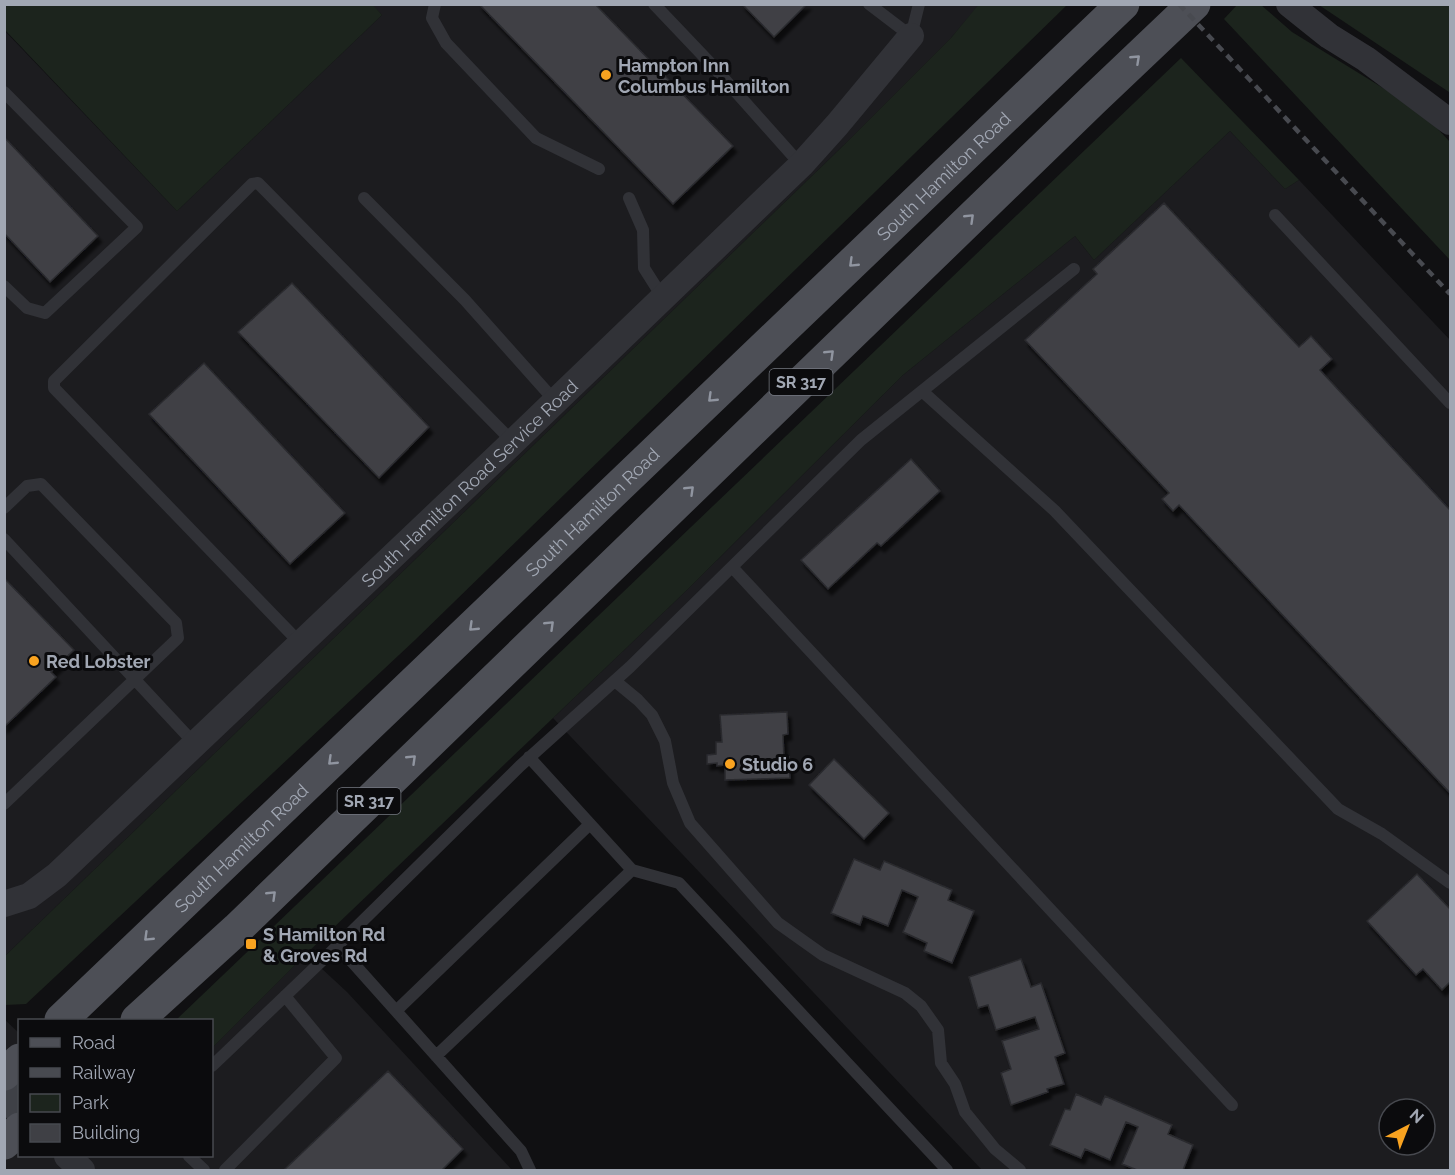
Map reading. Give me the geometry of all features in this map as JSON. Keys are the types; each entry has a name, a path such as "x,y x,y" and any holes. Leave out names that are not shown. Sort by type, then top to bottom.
{"main road":[{"name":"South Hamilton Road","path":"62,1019 1124,4"},
{"name":"SR 317","path":"138,1019 246,921 1194,4"},
{"path":"4,1074 18,1062"},
{"path":"4,1143 18,1131"}],"street":[{"path":"1289,4 1329,36 1366,59 1450,122"},
{"name":"South Hamilton Road Service Road","path":"4,904 29,896 57,875 513,442 801,165 911,36"},
{"path":"4,1093 18,1106"},
{"path":"69,1157 82,1170"}],"lane":[{"path":"435,4 432,18 446,43 536,138 599,169"},
{"path":"654,4 801,165"},
{"path":"869,4 911,36 919,4"},
{"path":"4,92 137,226 45,313 27,309 4,286"},
{"path":"300,643 54,388 54,381 252,184 258,183 513,442"},
{"path":"364,198 465,300 555,401"},
{"path":"629,198 643,230 644,268 663,298"},
{"path":"1275,214 1450,404"},
{"path":"213,1065 529,757 615,681 861,440 1074,269"},
{"path":"922,391 1055,511 1338,809 1382,834 1450,883"},
{"path":"4,508 27,486 41,484 176,623 177,638 4,804"},
{"path":"4,539 195,744"},
{"path":"732,567 1232,1105"},
{"path":"615,681 652,715 665,741 673,783 690,824 778,923 823,955 905,993 921,1006 938,1030 941,1063 955,1084 965,1112 995,1149 1020,1170"},
{"path":"529,757 632,870 679,883 947,1170"},
{"path":"396,1011 590,824"},
{"path":"436,1056 632,870"},
{"path":"338,945 521,1151 530,1170"},
{"path":"225,1170 336,1058 285,996"},
{"path":"191,1157 204,1170"}],"shaded area":[{"path":"372,5 979,5 951,38 846,143 5,956 4,30 177,211 382,15"},
{"path":"1230,131 1285,189 1299,180 1450,340 1450,1170 982,1170 553,718 688,589 903,375 1075,236 1094,260"},
{"path":"306,954 347,992 512,1170 5,1170 4,1019 18,1032 18,1157 213,1157 213,1047"}],"green space":[{"path":"5,4 372,4 382,15 177,211 5,30"},
{"path":"979,4 1067,5 415,640 26,1004 5,1005 5,956 846,143 951,38"},
{"path":"1237,5 1261,5 1292,32 1409,104 1450,142 1450,260 1224,19"},
{"path":"1319,5 1450,5 1450,93 1449,92"},
{"path":"1181,58 1299,180 1285,189 1230,131 1094,260 1075,236 903,375 688,589 306,954 213,1047 213,1019 177,1019"}],"building":[{"name":"Hampton Inn Columbus Hamilton","path":"479,4 595,4 733,146 673,204"},
{"path":"742,4 807,4 774,37"},
{"path":"4,137 98,236 50,282 4,233"},
{"path":"1164,203 1299,347 1311,336 1332,359 1320,370 1450,510 1450,793 1179,505 1173,511 1162,499 1169,493 1025,340 1097,274 1093,269"},
{"path":"292,283 429,427 379,478 238,332"},
{"path":"204,363 345,513 290,564 149,414"},
{"path":"911,459 940,491 881,546 877,543 828,589 801,560"},
{"name":"Red Lobster","path":"4,578 74,650 51,672 56,677 4,727"},
{"path":"787,712 788,734 783,735 784,758 789,757 790,778 725,780 725,765 707,764 707,755 716,754 716,742 722,742 720,715"},
{"path":"834,759 889,813 864,839 809,785"},
{"path":"854,859 880,870 884,861 952,890 948,900 974,911 952,963 924,951 927,943 903,932 918,897 902,890 888,926 863,916 860,925 831,913"},
{"path":"1417,874 1450,909 1450,982 1442,990 1423,969 1416,975 1367,921"},
{"path":"1021,959 1031,987 1041,983 1065,1053 1055,1057 1064,1084 1011,1105 1001,1073 1011,1069 1002,1041 1039,1029 1035,1017 996,1030 988,1005 978,1008 969,977"},
{"path":"388,1071 463,1149 442,1170 284,1170"},
{"path":"1076,1094 1101,1105 1105,1096 1172,1125 1168,1134 1193,1145 1183,1170 1137,1170 1122,1164 1138,1127 1126,1122 1110,1160 1085,1149 1081,1158 1050,1145 1065,1109 1070,1110"}],"railway":[{"path":"1179,4 1450,294"}],"place":[{"name":"Hampton Inn Columbus Hamilton","path":"606,75"},
{"name":"Red Lobster","path":"34,661"},
{"name":"Studio 6","path":"730,764"},
{"name":"S Hamilton Rd & Groves Rd","path":"251,944"}]}
